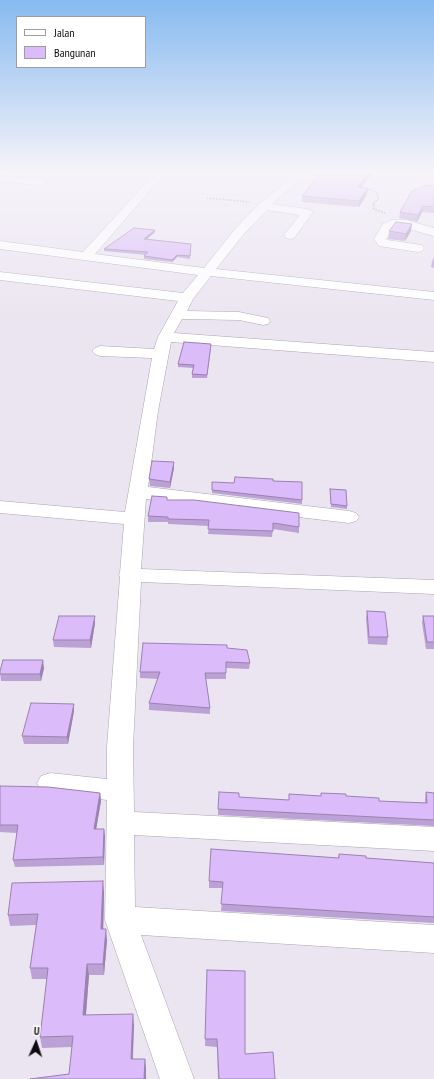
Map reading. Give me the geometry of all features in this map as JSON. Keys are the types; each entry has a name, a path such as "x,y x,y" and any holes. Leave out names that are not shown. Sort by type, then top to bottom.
{"street":[{"path":"93,257 121,222"},
{"path":"177,1079 120,920 120,747 129,575 134,519 150,411 163,345 182,306 206,272 248,222"},
{"path":"290,236 300,222"},
{"path":"418,248 387,244 383,243 380,239 387,226 392,224 406,224 434,232"},
{"path":"0,245 206,272 434,296"},
{"path":"5,258 16,246"},
{"path":"0,276 263,321"},
{"path":"100,350 163,345 434,357"},
{"path":"138,492 350,516"},
{"path":"0,507 134,519"},
{"path":"129,575 434,587"},
{"path":"50,784 119,791"},
{"path":"119,823 434,839"},
{"path":"120,920 434,939"}],"building":[{"path":"396,222 412,224 406,234 389,231"},
{"path":"134,228 155,230 144,239 191,244 190,256 177,255 172,260 144,256 148,252 104,249"},
{"path":"184,342 211,344 207,375 192,374 194,365 178,364"},
{"path":"152,461 174,462 170,482 149,479"},
{"path":"235,477 302,482 302,500 212,490 212,482 234,483"},
{"path":"330,489 346,490 347,506 331,504"},
{"path":"152,496 167,497 167,500 194,500 299,513 299,527 273,523 273,531 208,529 209,520 168,519 168,517 148,516"},
{"path":"367,611 385,612 388,637 369,637"},
{"path":"59,616 95,616 90,640 53,640"},
{"path":"423,616 434,616 434,642 427,642"},
{"path":"143,643 227,645 227,648 247,650 250,663 226,662 226,673 205,673 210,708 149,703 160,672 140,672"},
{"path":"3,660 43,660 40,674 0,674"},
{"path":"31,703 74,704 67,737 22,736"},
{"path":"0,786 48,787 100,793 94,829 104,829 103,857 13,860 18,825 0,825"},
{"path":"219,792 239,793 239,797 289,800 289,794 321,796 321,793 346,794 346,796 379,798 379,801 427,803 426,792 434,793 434,820 218,809"},
{"path":"211,849 339,858 339,854 366,856 366,858 434,863 434,917 221,904 223,882 209,881"},
{"path":"103,881 101,929 106,929 103,964 87,964 83,1015 133,1014 131,1059 145,1059 144,1079 30,1079 69,1074 73,1036 40,1037 48,968 30,968 38,914 8,915 12,883"},
{"path":"207,970 245,971 245,1054 273,1052 275,1079 219,1079 217,1039 205,1039"}]}
